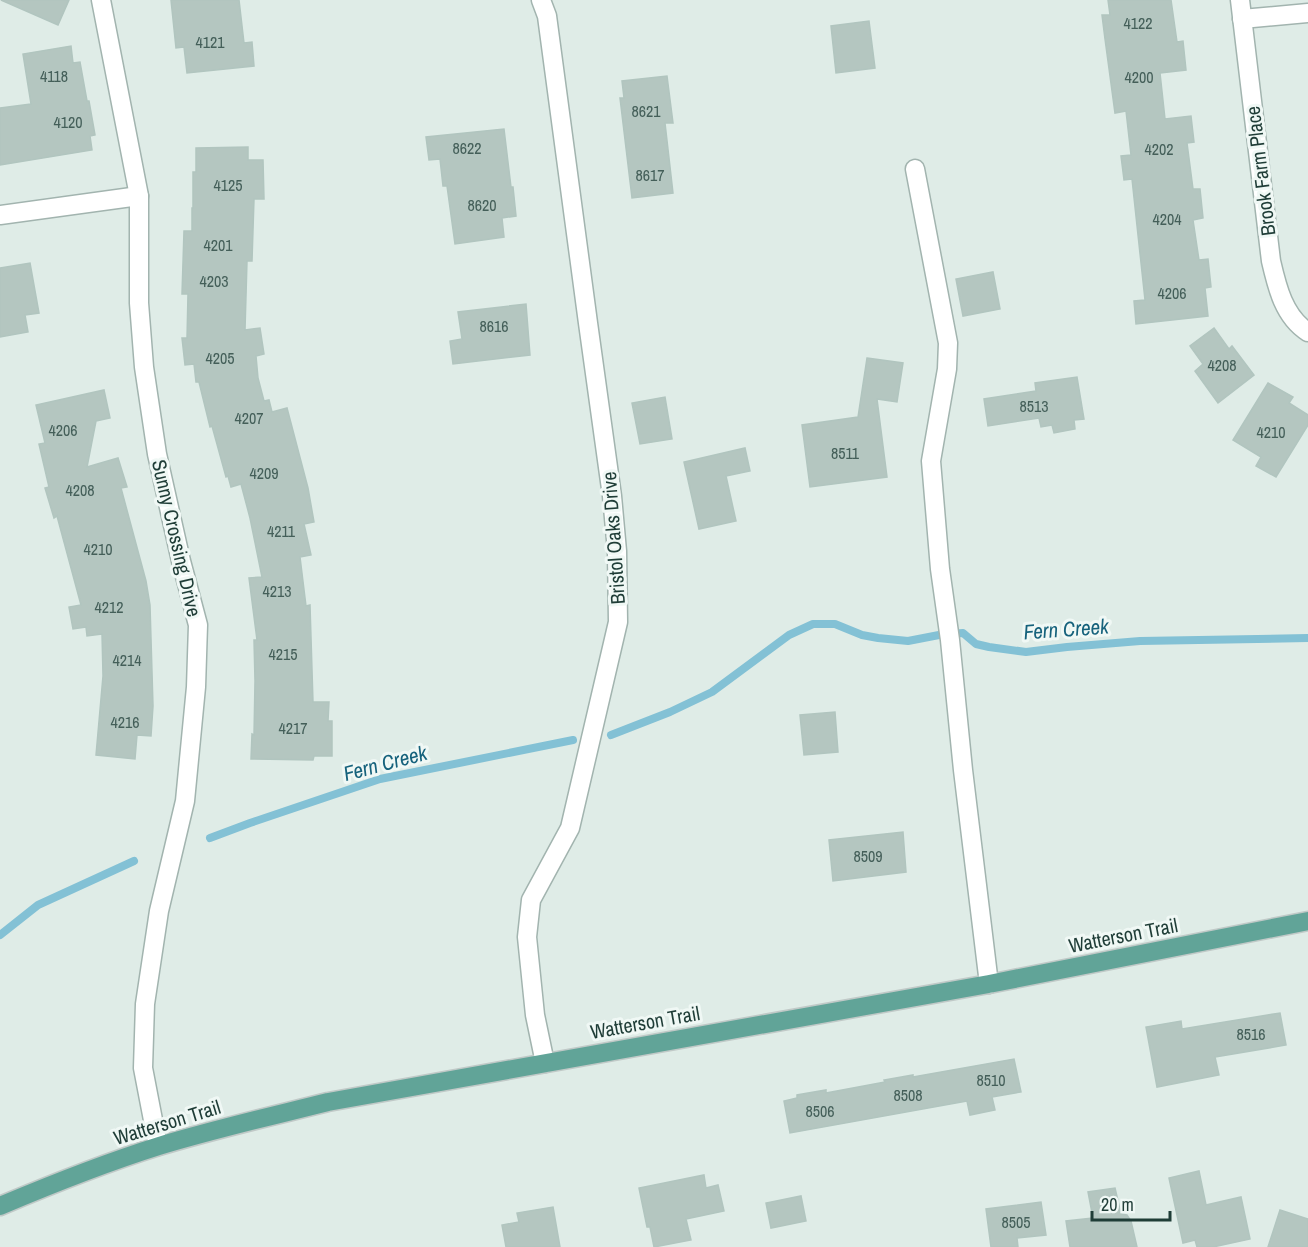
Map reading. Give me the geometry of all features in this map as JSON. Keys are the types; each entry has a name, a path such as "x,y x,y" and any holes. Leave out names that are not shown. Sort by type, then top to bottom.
{"main road":[{"name":"Watterson Trail","path":"0,1206 75,1175 158,1146 328,1102 989,984 1308,921"}],"street":[{"name":"Sunny Crossing Drive","path":"100,0 139,196 139,303 144,367 156,454 198,625 196,687 185,801 159,911 145,1004 142,1068 158,1146"},
{"name":"Bristol Oaks Drive","path":"541,0 547,16 612,496 617,551 618,622 570,828 531,900 527,937 535,1015 545,1063"},
{"name":"Brook Farm Place","path":"1240,0 1271,261 1285,308 1308,332"},
{"path":"1242,20 1308,13"},
{"path":"915,169 948,343 947,369 930,461 940,569 989,984"},
{"path":"0,214 139,196"}],"building":[{"path":"1,0 69,0 58,25"},
{"path":"171,0 239,0 244,43 252,42 254,66 187,73 184,47 176,48"},
{"path":"1108,0 1171,0 1177,42 1183,41 1186,70 1160,73 1165,119 1191,116 1194,142 1187,143 1193,189 1200,189 1203,218 1193,220 1199,260 1208,259 1211,287 1205,288 1208,316 1136,324 1134,301 1145,300 1132,179 1124,180 1121,156 1131,155 1126,111 1115,113 1102,15 1110,15"},
{"path":"869,21 875,68 836,73 831,26"},
{"path":"71,46 73,63 80,62 87,101 89,101 95,135 90,136 92,150 0,165 0,108 31,104 23,54"},
{"path":"667,76 673,123 665,123 673,193 632,198 620,98 624,98 622,81"},
{"path":"504,129 516,216 502,218 504,237 455,244 447,186 443,186 440,159 429,160 426,137"},
{"path":"248,147 248,160 263,160 264,199 254,199 252,261 247,261 245,330 260,328 264,354 256,356 258,378 264,401 269,400 272,412 287,408 308,488 314,522 304,524 311,555 300,557 306,606 310,605 313,702 329,702 328,721 332,721 332,756 314,756 313,760 251,759 252,734 254,735 254,640 257,640 249,578 262,577 241,484 231,487 228,476 226,477 199,382 196,382 194,364 185,365 182,338 187,338 188,294 182,294 184,231 192,231 193,172 196,172 196,148"},
{"path":"30,263 39,313 25,315 28,332 0,337 0,268"},
{"path":"993,272 1000,309 963,316 956,279"},
{"path":"526,304 530,355 453,364 450,341 462,339 458,312"},
{"path":"1214,328 1229,349 1232,346 1254,375 1218,403 1195,371 1203,364 1190,346"},
{"path":"867,358 903,363 897,402 877,399 887,477 810,487 802,425 858,417"},
{"path":"1077,377 1084,419 1074,420 1075,429 1054,433 1052,425 1041,427 1039,418 988,426 984,399 1036,391 1035,383"},
{"path":"1268,383 1293,397 1289,403 1308,415 1308,425 1276,477 1256,466 1261,457 1233,440"},
{"path":"104,390 110,418 96,421 87,467 118,458 127,487 121,488 146,581 150,605 153,706 151,736 137,735 135,759 96,755 103,676 102,634 87,636 86,627 73,629 69,607 81,605 57,516 54,518 45,488 49,487 39,444 45,443 36,405"},
{"path":"665,397 672,439 640,444 632,403"},
{"path":"745,448 750,471 726,476 736,521 699,529 684,462"},
{"path":"835,712 838,752 804,755 800,715"},
{"path":"903,832 906,872 833,881 829,840"},
{"path":"1280,1013 1286,1045 1215,1057 1219,1075 1157,1087 1146,1027 1181,1021 1182,1029"},
{"path":"1014,1059 1021,1092 992,1097 995,1110 970,1115 967,1101 790,1133 784,1101 797,1098 797,1095 826,1090 826,1093 885,1082 884,1080"},
{"path":"1199,1171 1206,1205 1241,1197 1250,1239 1213,1247 1197,1247 1195,1240 1183,1243 1169,1178"},
{"path":"704,1175 706,1188 718,1185 724,1211 686,1219 691,1240 654,1247 650,1227 647,1227 639,1188"},
{"path":"1115,1188 1121,1214 1127,1215 1131,1221 1137,1247 1070,1247 1066,1221 1093,1218 1088,1192"},
{"path":"801,1196 806,1221 771,1228 766,1203"},
{"path":"1041,1202 1046,1235 1017,1238 1018,1247 991,1247 986,1209"},
{"path":"553,1207 560,1247 506,1247 502,1225 519,1222 517,1213"},
{"path":"1280,1210 1308,1219 1308,1247 1268,1247"}],"waterway":[{"name":"Fern Creek","path":"611,735 670,712 712,692 789,635 813,624 835,624 862,635 908,641 963,633 976,644 1026,652 1140,641 1308,638"},
{"name":"Fern Creek","path":"210,838 380,779 573,740"},
{"name":"Fern Creek","path":"0,935 38,905 134,861"}]}
